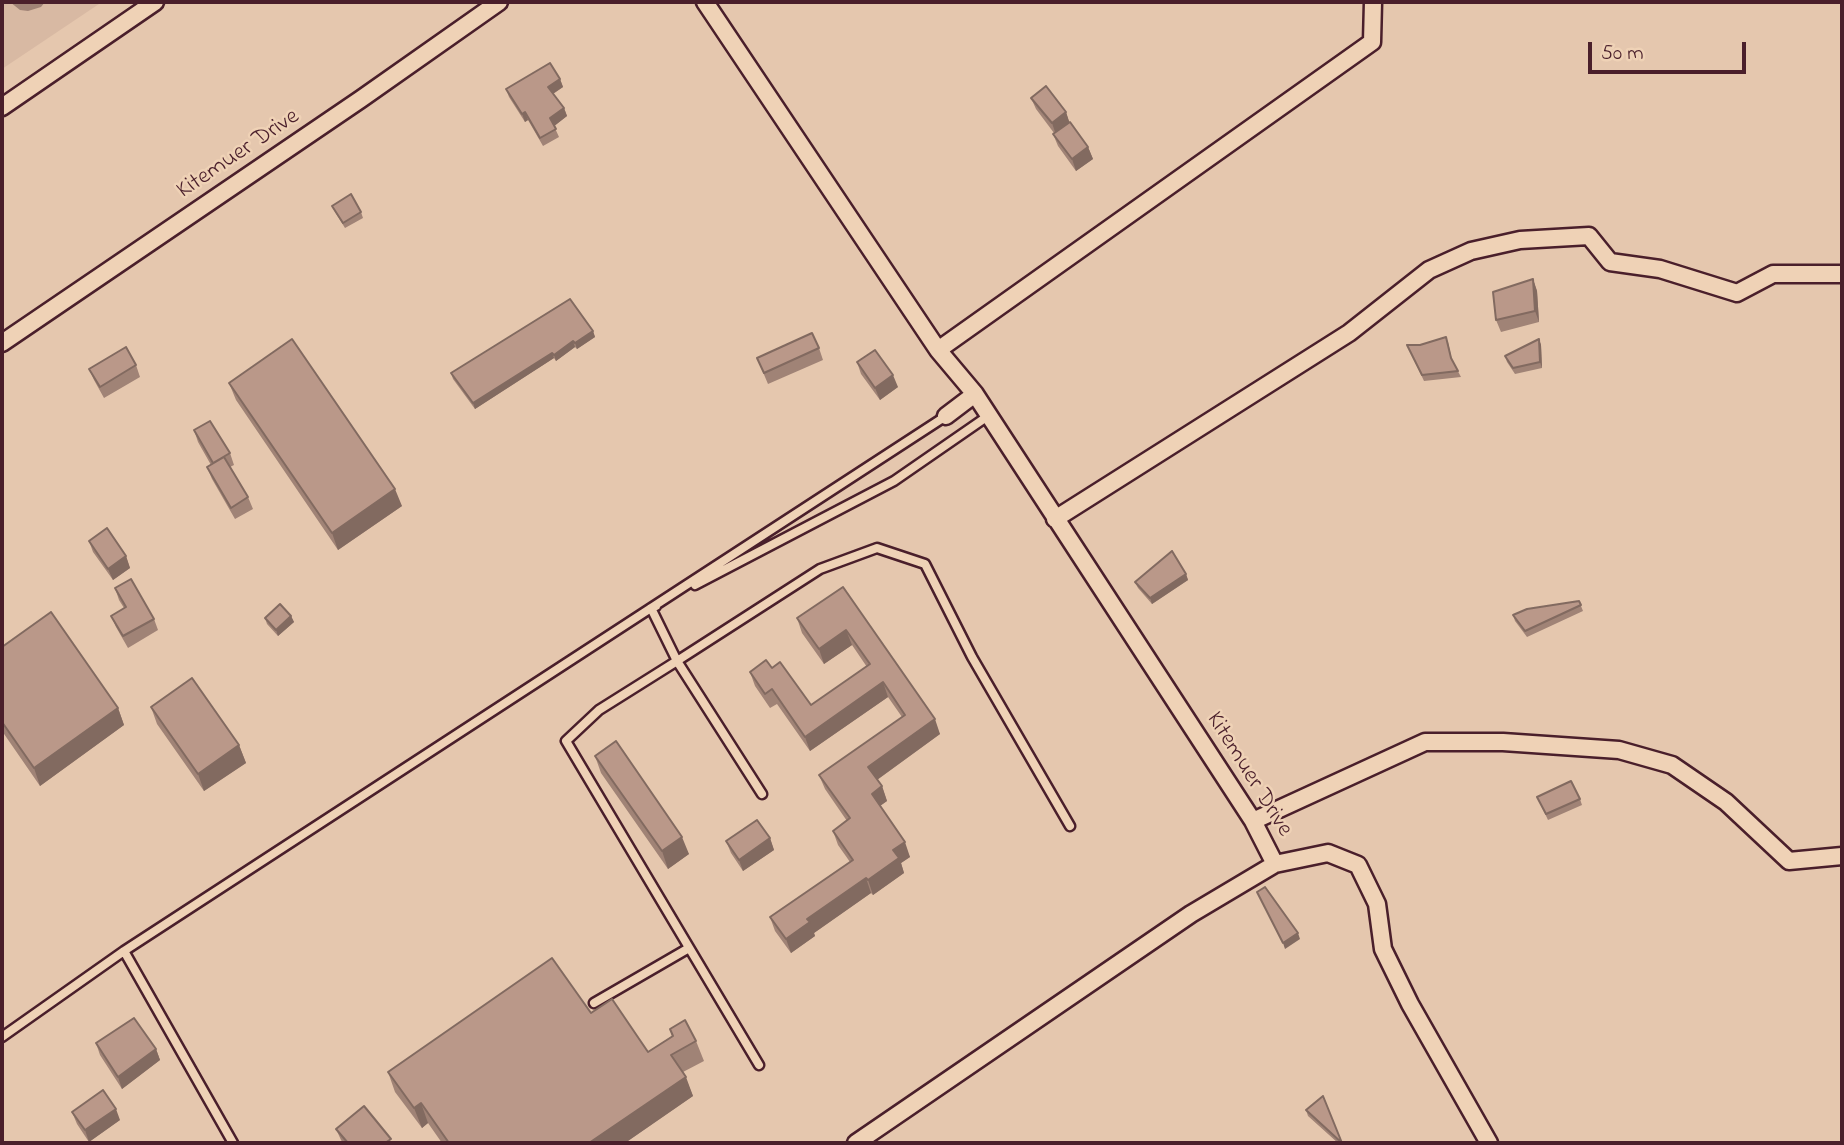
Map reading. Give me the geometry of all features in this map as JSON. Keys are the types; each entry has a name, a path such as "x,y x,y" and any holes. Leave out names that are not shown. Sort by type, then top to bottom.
{"street":[{"path":"2,107 155,2"},
{"name":"Kitemuer Drive","path":"2,343 350,107 499,2"},
{"name":"Kitemuer Drive","path":"705,2 938,351 975,394 1253,821 1275,864 1191,914 856,1143"},
{"path":"938,351 1372,42 1373,2"},
{"path":"1055,519 1349,333 1429,270 1471,251 1520,240 1588,236 1611,262 1660,269 1737,293 1773,274 1842,274"},
{"path":"946,416 975,394"},
{"path":"1253,821 1425,742 1503,742 1619,750 1672,765 1726,802 1788,861 1842,856"},
{"path":"1275,864 1328,853 1358,865 1377,904 1383,949 1410,1004 1489,1143"}],"lane":[{"path":"2,1037 124,951 946,416"},
{"path":"651,608 894,481 988,416"},
{"path":"758,1065 566,741 599,710 820,569 877,548 925,564 972,657 1070,826"},
{"path":"651,608 677,661 762,794"},
{"path":"594,1003 689,948"},
{"path":"124,951 233,1143"}],"shaded area":[{"path":"2,2 102,2 2,69"}],"building":[{"path":"550,63 560,79 548,87 564,108 550,118 556,129 540,138 525,112 522,114 506,89"},
{"path":"1046,86 1066,112 1052,123 1031,98"},
{"path":"1070,122 1088,147 1072,159 1053,134"},
{"path":"351,194 361,212 343,223 332,206"},
{"path":"1533,279 1535,311 1496,320 1493,292"},
{"path":"570,299 593,331 554,355 552,353 473,403 451,373"},
{"path":"812,333 819,348 764,373 757,358"},
{"path":"1446,337 1451,358 1458,371 1422,375 1407,345 1420,345"},
{"path":"292,339 395,489 332,533 229,383"},
{"path":"1539,339 1540,362 1513,368 1505,356"},
{"path":"126,347 136,365 100,387 89,369"},
{"path":"875,350 893,375 875,388 857,362"},
{"path":"210,421 230,453 213,463 194,430"},
{"path":"224,457 248,497 231,508 207,467"},
{"path":"107,528 126,556 108,569 89,541"},
{"path":"1172,551 1186,574 1150,598 1135,582"},
{"path":"131,579 154,619 123,636 111,616 126,607 115,588"},
{"path":"843,587 935,719 868,767 882,786 872,794 905,842 893,850 899,858 807,919 810,922 786,939 770,917 853,860 833,831 850,818 819,775 905,715 883,682 805,737 772,689 765,694 750,672 766,660 772,668 780,662 811,705 870,664 846,630 819,649 797,618"},
{"path":"1579,601 1581,605 1525,631 1513,615 1527,609"},
{"path":"280,604 291,616 276,630 265,618"},
{"path":"51,612 118,708 34,768 2,722 2,647"},
{"path":"192,678 239,745 198,774 151,707"},
{"path":"616,741 682,837 662,851 595,756"},
{"path":"1571,781 1580,799 1546,814 1537,797"},
{"path":"757,820 770,838 739,860 726,841"},
{"path":"1265,887 1298,933 1283,943 1257,892"},
{"path":"552,958 591,1013 612,999 648,1052 673,1036 670,1029 685,1020 696,1041 671,1055 686,1077 589,1143 449,1143 421,1103 414,1108 388,1072"},
{"path":"134,1018 156,1049 118,1077 96,1043"},
{"path":"103,1090 116,1109 85,1130 72,1112"},
{"path":"1323,1096 1342,1143 1306,1110"},
{"path":"364,1106 391,1139 385,1143 348,1143 336,1129"}]}
